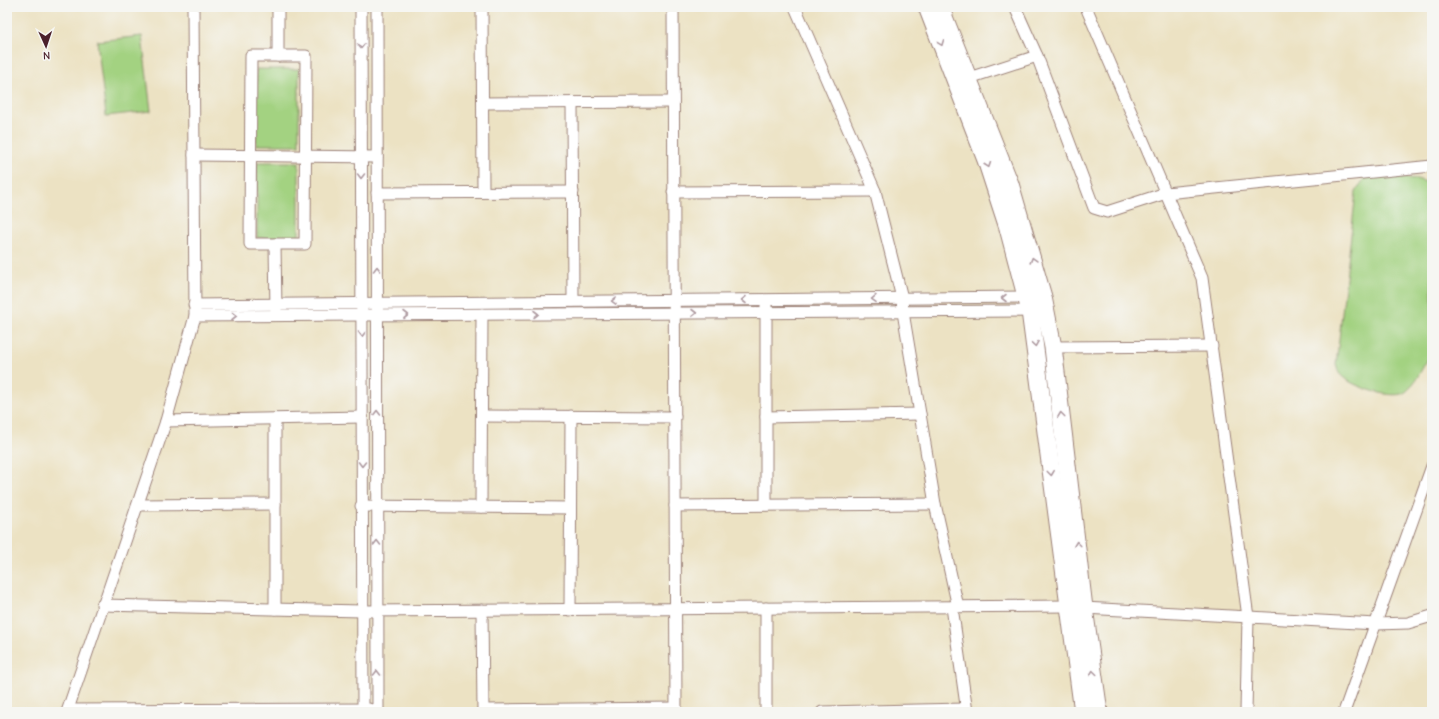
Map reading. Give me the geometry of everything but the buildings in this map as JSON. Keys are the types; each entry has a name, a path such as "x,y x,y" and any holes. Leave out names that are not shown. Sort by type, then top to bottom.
{"highway":[{"path":"927,7 986,160 1008,228 1053,347 1076,607 1083,712"},
{"path":"940,7 1010,184 1036,304 1076,607 1099,712"}],"street":[{"path":"193,7 195,310 166,421 102,606 68,711 378,710 377,7"},
{"path":"278,7 278,56"},
{"path":"361,7 361,506 363,710"},
{"path":"482,7 483,192"},
{"path":"482,610 483,711 676,710 672,7"},
{"path":"795,7 875,191 902,298 903,312 935,504 955,607 967,711 822,712"},
{"path":"1015,7 1036,56 1094,208 1106,212 1166,193 1432,166"},
{"path":"1086,7 1202,278 1248,617 1246,712"},
{"path":"251,56 306,56 306,244 250,244 250,156 251,56"},
{"path":"969,78 1036,56"},
{"path":"482,103 673,102"},
{"path":"572,103 573,301"},
{"path":"194,155 377,157"},
{"path":"674,192 875,191"},
{"path":"377,193 573,192"},
{"path":"275,244 276,316"},
{"path":"195,310 276,304 902,298 1036,304"},
{"path":"766,300 766,505"},
{"path":"195,310 276,316 903,312 1036,304"},
{"path":"481,507 482,314"},
{"path":"1053,347 1212,346"},
{"path":"766,417 920,414"},
{"path":"482,416 674,417"},
{"path":"570,610 571,416"},
{"path":"166,421 362,417"},
{"path":"275,419 275,609"},
{"path":"1344,712 1432,466"},
{"path":"138,505 275,504"},
{"path":"675,506 935,504"},
{"path":"361,506 570,508"},
{"path":"102,606 362,611 1076,607 1376,624 1408,623 1432,616"},
{"path":"766,608 766,712"}],"green space":[{"path":"142,36 151,111 106,116 97,41"},
{"path":"256,69 299,69 299,145 256,145"},
{"path":"257,162 299,162 299,238 257,238"},
{"path":"1373,175 1417,179 1432,184 1432,353 1408,390 1398,395 1380,393 1351,382 1339,373 1336,365 1356,192 1365,177"}]}
